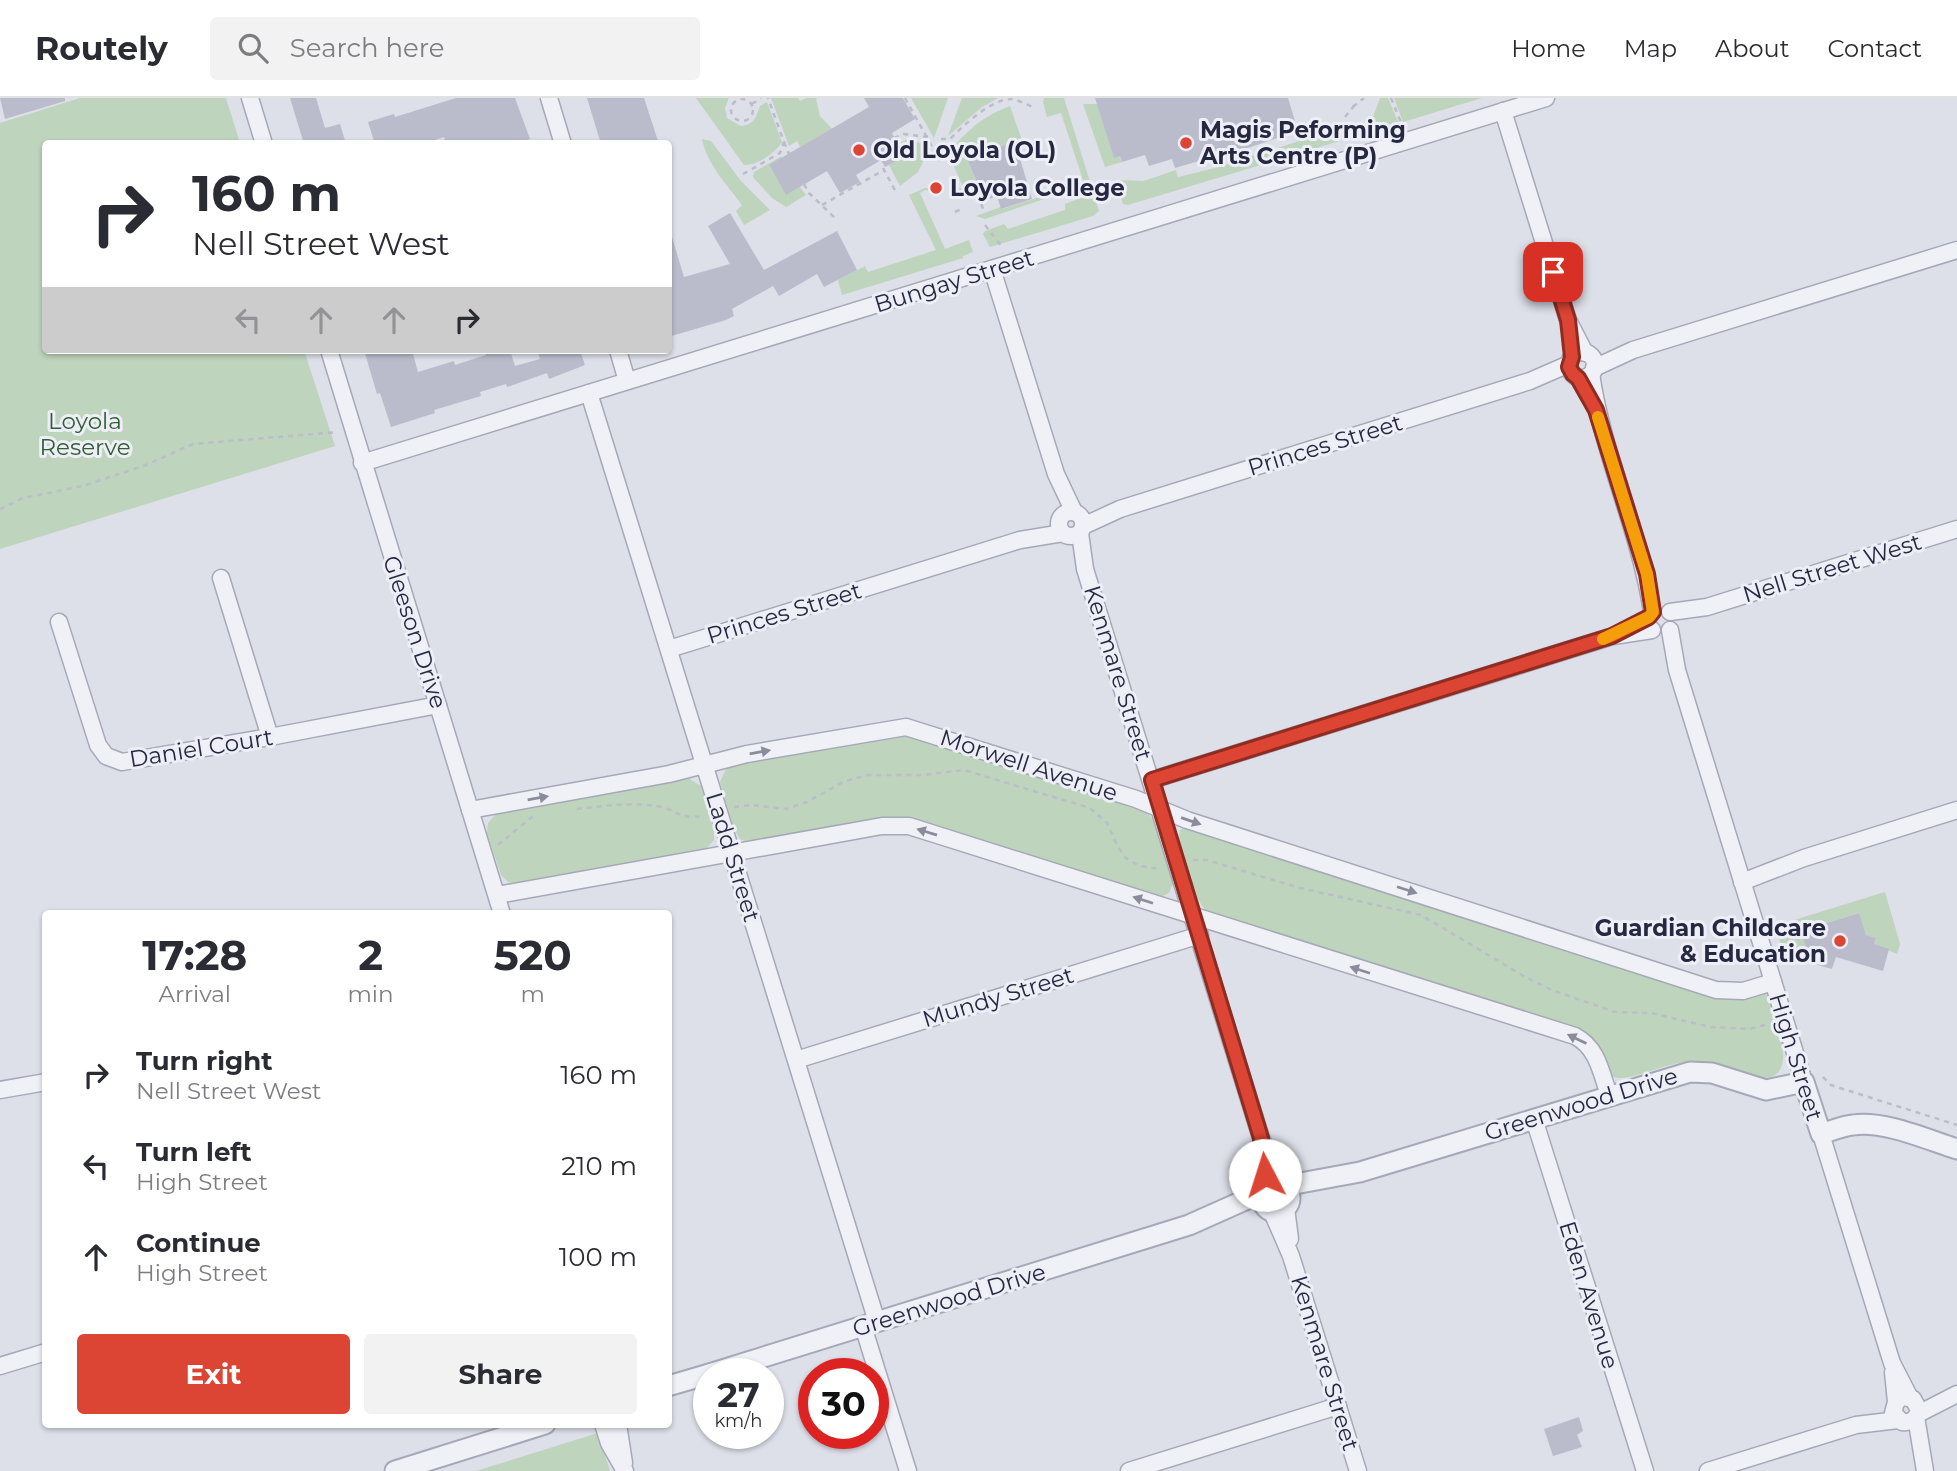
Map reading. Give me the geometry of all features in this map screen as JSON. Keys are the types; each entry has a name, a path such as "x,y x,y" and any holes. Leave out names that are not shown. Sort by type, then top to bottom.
{"street":[{"path":"250,98 263,140"},
{"path":"549,98 563,140"},
{"name":"Bungay Street","path":"362,463 1546,98"},
{"name":"High Street","path":"1503,111 1784,1020 1812,1078 1821,1134 1923,1465"},
{"name":"Princes Street","path":"669,649 1957,250"},
{"name":"Kenmare Street","path":"992,269 1200,935 1261,1138 1291,1256 1358,1471"},
{"name":"Gleeson Drive","path":"329,354 501,910"},
{"path":"619,354 627,381"},
{"name":"Ladd Street","path":"589,393 796,1060 908,1471"},
{"name":"Nell Street West","path":"1152,780 1957,529"},
{"path":"221,578 270,737"},
{"name":"Daniel Court","path":"59,622 98,745 110,759 122,762 438,705"},
{"name":"Morwell Avenue","path":"470,810 669,774 747,754 906,727 1136,799 1187,820 1716,990 1735,992 1773,982"},
{"path":"1741,877 1957,810"},
{"path":"496,895 900,825 920,829 1575,1036 1592,1050 1609,1095"},
{"name":"Mundy Street","path":"796,1060 1200,935"},
{"name":"Greenwood Drive","path":"761,1358 1690,1072 1712,1073 1766,1090 1812,1078"},
{"path":"0,1090 42,1083"},
{"name":"Eden Avenue","path":"1534,1119 1644,1471"},
{"path":"1821,1134 1866,1124 1889,1128 1957,1149"},
{"path":"0,1366 42,1353"},
{"name":"Greenwood Drive","path":"672,1385 693,1379"},
{"path":"1708,1471 1955,1394"},
{"path":"1129,1471 1338,1406"},
{"path":"395,1471 532,1428"},
{"path":"604,1428 624,1470"},
{"path":"619,1428 624,1470"}],"path":[{"path":"751,104 761,98"},
{"path":"768,98 789,154"},
{"path":"905,98 935,152"},
{"path":"941,139 950,139 976,115 1008,98 1034,107"},
{"path":"1345,117 1364,98"},
{"path":"1391,98 1403,128"},
{"path":"746,99 751,104 753,110 748,119 742,120 733,116 733,105 738,100 746,99"},
{"path":"894,138 904,134 928,137"},
{"path":"743,174 780,153 785,142"},
{"path":"822,205 883,169 897,194"},
{"path":"804,184 836,219"},
{"path":"939,192 940,184"},
{"path":"957,191 977,185 983,209"},
{"path":"955,212 964,208"},
{"path":"985,225 1000,241 1004,251"},
{"path":"0,509 23,498 83,485 146,465 192,444 336,433 353,429"},
{"path":"574,809 657,806 689,818 742,805 786,808 807,802 845,781 868,775 964,771 1090,808 1107,823 1122,853 1139,866 1153,870 1200,859 1207,860 1300,888 1421,915 1527,978 1615,1012 1651,1013 1702,1026 1742,1029 1784,1020"},
{"path":"498,844 526,819 542,813"},
{"path":"1812,1078 1957,1125"}],"green space":[{"name":"Loyola Reserve","path":"80,98 226,98 239,140 42,140 42,354 305,354 335,446 0,549 0,123"},
{"path":"696,98 729,98 725,108 727,118 741,126 752,122 760,106 767,102 782,142 765,158 744,165"},
{"path":"771,98 798,98 800,101 818,98 820,116 832,129 800,147 797,141 789,146"},
{"path":"911,98 948,98 934,138"},
{"path":"962,98 998,98 982,107 948,136"},
{"path":"1044,98 1064,98 1099,211 1093,216 990,247 983,234 985,231 1004,224 1008,229 1065,210 1065,204 1088,195 1061,113 1047,117"},
{"path":"1380,98 1388,98 1399,124 1375,131 1372,129 1372,120"},
{"path":"1394,98 1482,98 1403,122"},
{"path":"1083,104 1097,104 1122,162 1105,167"},
{"path":"1010,106 1022,140 968,158 976,183 963,187 948,153 976,125"},
{"path":"1336,129 1344,129 1353,137 1128,205 1123,204 1115,180 1144,181 1176,170 1178,177 1219,167"},
{"path":"702,139 711,141 741,181 770,210 744,225 736,211 742,205 713,166"},
{"path":"906,140 926,144 929,149 918,172 900,186 889,165 904,157 897,144"},
{"path":"780,157 785,157 769,166 786,194 800,187 806,195 786,207 772,198 753,177 754,172"},
{"path":"925,188 938,189 937,192 925,190 920,193 945,249 969,240 973,252 963,258 842,295 838,280 865,266 868,272 936,250 909,195"},
{"path":"1052,193 1053,196 985,219 976,216 1001,207 1002,209"},
{"path":"907,733 1143,809 1155,822 1172,877 1169,893 1159,898 920,823 747,842 740,839 733,827 720,782 727,767"},
{"path":"688,778 701,786 714,826 714,840 704,851 518,884 508,882 501,875 487,833 488,823 496,814"},
{"path":"1185,828 1718,995 1765,992 1782,1041 1781,1067 1775,1075 1761,1078 1719,1065 1686,1062 1628,1077 1614,1077 1591,1039 1585,1034 1210,914 1198,900 1187,868 1179,838 1180,830"},
{"path":"1885,892 1900,944 1897,954 1874,944 1876,938 1866,935 1858,913 1802,931 1808,952 1801,955 1802,959 1787,963 1775,926"},
{"path":"598,1433 610,1471 476,1471"}],"building":[{"path":"0,98 65,98 65,101 5,119"},
{"path":"290,98 316,98 325,128 340,124 345,140 303,140"},
{"path":"456,98 515,98 530,139 445,140 444,137 435,140 374,140 368,122 394,114 395,117"},
{"path":"587,98 644,98 658,140 600,140"},
{"name":"Old Loyola (OL)","path":"864,98 903,98 915,119 892,133 904,157 885,167 881,160 856,175 860,182 840,193 827,171 786,195 769,165 869,107"},
{"name":"Magis Peforming Arts Centre (P)","path":"1095,98 1288,98 1298,131 1210,161 1209,158 1175,168 1172,159 1149,166 1145,155 1122,162 1120,156 1114,158"},
{"path":"1015,142 1032,199 1001,209 997,196 984,201 967,158"},
{"path":"730,213 764,270 837,231 857,270 824,287 817,274 779,296 773,286 732,309 734,316 726,320 672,336 672,237 684,277 730,264 708,226"},
{"path":"365,354 413,354 418,372 454,361 455,365 486,354 511,354 515,366 540,359 538,354 581,354 585,365 549,379 547,373 507,387 506,384 480,392 481,396 391,427 380,393 377,394"},
{"name":"Guardian Childcare & Education","path":"1859,913 1866,935 1876,938 1874,944 1889,949 1883,971 1836,957 1832,969 1811,963 1801,931"},
{"path":"1579,1417 1583,1431 1577,1435 1582,1447 1553,1456 1544,1429"}],"slow traffic":[{"path":"1598,417 1647,574 1653,612 1649,617 1603,639"}],"place":[{"name":"Magis Peforming Arts Centre (P)","path":"1186,143"},
{"name":"Old Loyola (OL)","path":"859,150"},
{"name":"Loyola College","path":"936,188"},
{"name":"Guardian Childcare & Education","path":"1840,941"}],"route":[{"path":"1265,1175 1261,1138 1152,780 1612,636 1649,617 1653,612 1647,574 1596,410 1578,378 1570,371 1572,357 1568,320 1553,272"}]}
